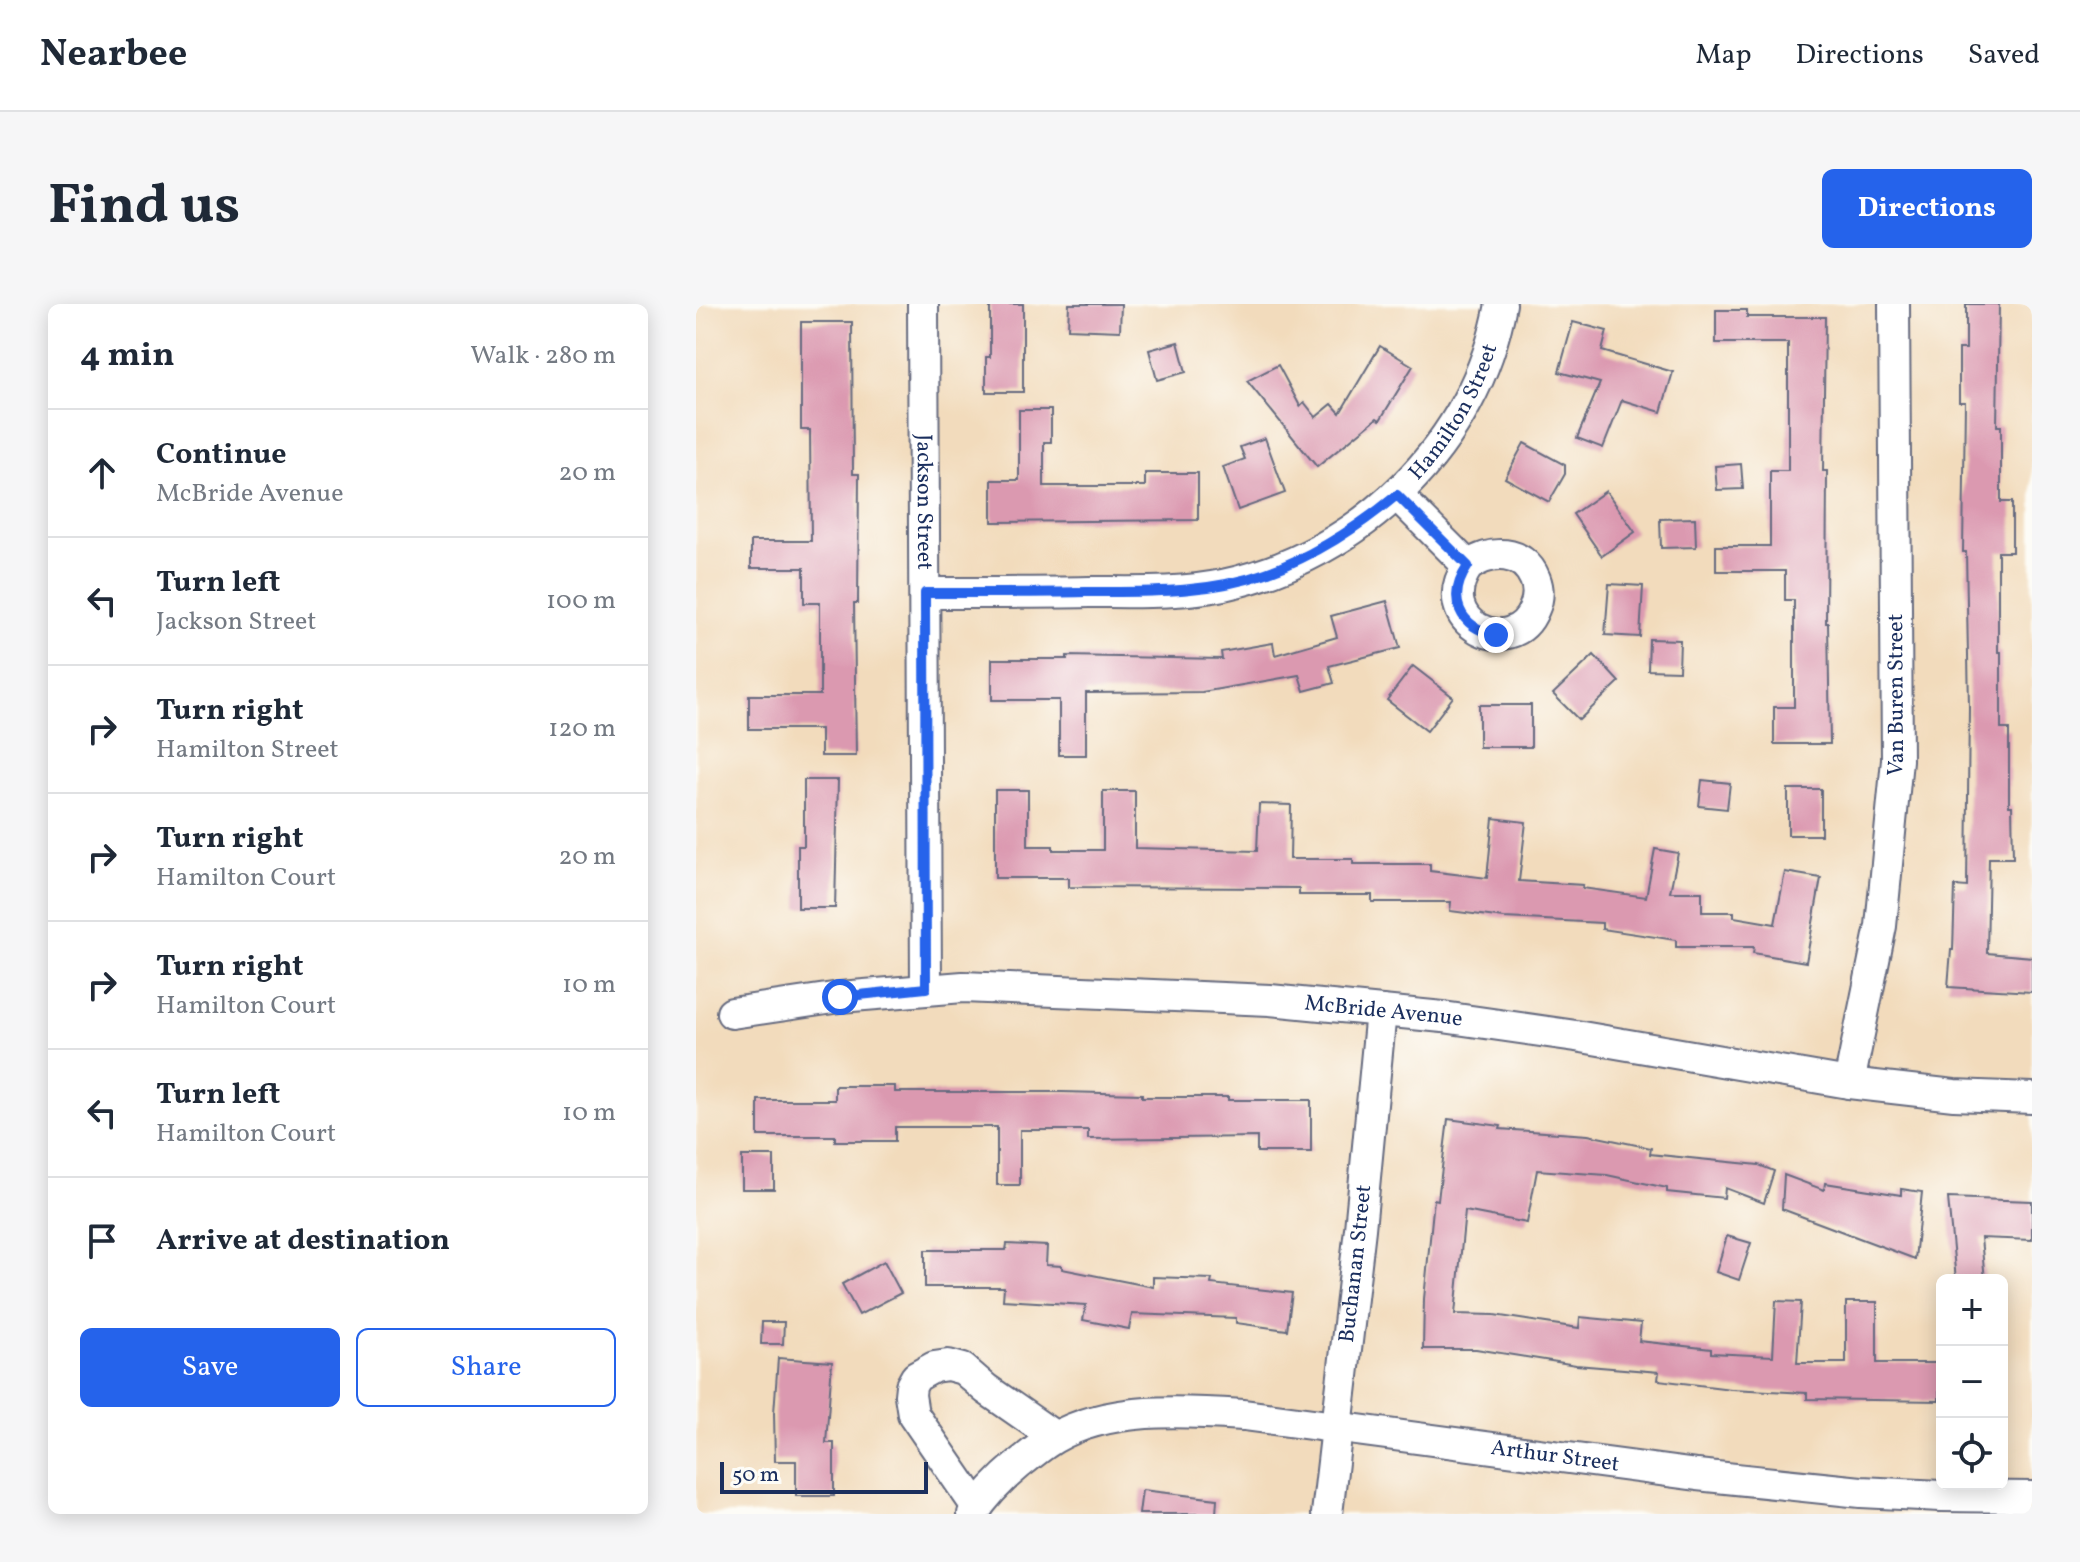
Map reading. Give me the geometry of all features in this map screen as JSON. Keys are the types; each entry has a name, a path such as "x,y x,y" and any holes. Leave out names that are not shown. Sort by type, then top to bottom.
{"street":[{"name":"Jackson Street","path":"923,304 926,988"},
{"name":"Hamilton Street","path":"925,593 1167,592 1222,585 1265,574 1316,552 1363,524 1426,465 1462,411 1490,346 1501,304"},
{"name":"Van Buren Street","path":"1849,1083 1881,926 1897,760 1894,304"},
{"path":"1397,495 1468,566"},
{"name":"McBride Avenue","path":"732,1013 926,988 1171,995 1286,1002 1443,1017 1576,1036 1849,1083 1954,1095 2032,1098"},
{"name":"Buchanan Street","path":"1327,1514 1381,1011"},
{"path":"948,1365 963,1369 986,1389 1069,1432 1007,1474 975,1510 913,1414 911,1386 916,1377 934,1367 948,1365"},
{"name":"Arthur Street","path":"1069,1432 1132,1416 1194,1412 1244,1415 1891,1504 2032,1497"}],"building":[{"path":"990,304 1023,304 1023,392 986,392 986,357 990,357"},
{"path":"1069,304 1121,304 1120,331 1068,329"},
{"path":"1966,304 1999,304 1997,426 2001,426 2001,502 2012,502 2012,552 1998,552 1998,652 2001,652 2001,729 2009,729 2013,858 1989,858 1987,953 2032,957 2032,992 1948,987 1953,950 1955,886 1967,887 1969,707 1966,552 1963,552 1965,402 1959,402 1959,349 1966,349"},
{"path":"1716,310 1747,310 1747,317 1825,317 1823,471 1827,471 1826,623 1830,744 1774,744 1774,707 1794,707 1794,600 1785,600 1785,571 1716,571 1716,546 1770,546 1770,471 1788,471 1788,343 1716,343"},
{"path":"801,322 852,322 853,474 859,474 858,603 854,603 856,756 821,756 821,729 749,729 749,695 820,695 820,603 804,603 804,568 751,568 751,541 811,541 810,430 801,430"},
{"path":"1573,322 1607,331 1602,351 1673,372 1661,412 1622,400 1603,448 1577,438 1600,383 1559,372"},
{"path":"1178,342 1186,372 1157,380 1149,350"},
{"path":"1380,346 1413,366 1380,420 1377,418 1317,467 1247,381 1278,365 1300,406 1304,402 1316,417 1332,404 1340,413"},
{"path":"1019,410 1051,410 1051,442 1044,442 1044,486 1145,486 1145,473 1198,473 1198,520 992,522 992,480 1019,480"},
{"path":"1265,438 1285,493 1238,510 1223,467 1245,459 1240,447"},
{"path":"1524,443 1565,465 1565,474 1549,502 1505,478"},
{"path":"1741,464 1743,489 1717,490 1715,466"},
{"path":"1606,491 1635,532 1602,556 1573,514"},
{"path":"1695,518 1696,547 1661,548 1660,519"},
{"path":"1609,584 1643,586 1640,637 1605,635"},
{"path":"1387,601 1400,648 1329,666 1334,683 1304,691 1299,675 1202,692 1086,693 1086,755 1059,755 1059,700 992,700 992,659 1067,659 1067,656 1222,659 1221,652 1273,643 1275,655 1337,637 1331,616"},
{"path":"1649,639 1680,640 1679,671 1648,670"},
{"path":"1594,655 1619,682 1579,720 1553,694"},
{"path":"1413,666 1453,697 1427,731 1387,700"},
{"path":"1479,705 1531,705 1531,747 1479,747"},
{"path":"804,780 838,780 835,908 798,908 798,846 804,846"},
{"path":"1702,780 1730,783 1727,809 1699,806"},
{"path":"1788,789 1821,789 1821,835 1788,835"},
{"path":"995,790 1028,790 1028,846 1053,846 1053,850 1103,850 1103,791 1135,791 1135,848 1257,851 1259,804 1291,805 1290,859 1353,859 1353,864 1430,864 1430,871 1487,878 1493,818 1526,822 1519,881 1583,885 1582,888 1646,897 1655,849 1678,853 1670,892 1702,892 1702,912 1734,912 1734,917 1775,924 1785,872 1821,878 1806,962 1753,953 1754,947 1676,947 1676,940 1602,929 1602,923 1504,918 1450,911 1451,902 1372,902 1372,895 1299,895 1299,888 1069,887 1069,878 995,878"},
{"path":"835,1086 895,1086 895,1092 1062,1092 1142,1094 1142,1097 1228,1097 1228,1100 1311,1100 1311,1152 1257,1152 1257,1137 1088,1139 1088,1130 1020,1130 1020,1185 997,1185 997,1127 895,1127 895,1141 835,1141 835,1136 758,1136 758,1100 835,1100"},
{"path":"1448,1119 1501,1126 1500,1129 1588,1135 1651,1148 1650,1154 1759,1165 1774,1171 1764,1203 1725,1188 1724,1198 1667,1192 1667,1188 1607,1175 1537,1170 1527,1223 1465,1211 1455,1314 1494,1315 1579,1328 1580,1317 1641,1323 1639,1341 1711,1349 1711,1353 1773,1356 1776,1301 1801,1302 1797,1363 1846,1363 1846,1302 1877,1302 1877,1363 1936,1363 1936,1401 1807,1399 1807,1393 1731,1389 1658,1380 1659,1372 1576,1365 1476,1349 1423,1349 1424,1299 1434,1199 1438,1200"},
{"path":"742,1156 774,1156 774,1189 742,1189"},
{"path":"1784,1175 1824,1190 1825,1183 1901,1195 1901,1189 1922,1192 1915,1259 1782,1209"},
{"path":"1948,1198 2032,1201 2032,1240 1981,1238 1984,1274 1955,1274"},
{"path":"1727,1236 1751,1243 1739,1280 1716,1272"},
{"path":"1007,1244 1047,1246 1046,1265 1153,1287 1153,1277 1212,1279 1211,1284 1292,1293 1287,1330 1236,1323 1236,1318 1132,1314 1129,1329 1083,1320 1086,1305 1003,1300 1004,1287 925,1287 925,1250 1006,1250"},
{"path":"884,1261 901,1293 859,1315 842,1284"},
{"path":"762,1322 784,1322 783,1344 761,1344"},
{"path":"778,1358 832,1362 826,1443 834,1443 834,1496 796,1496 796,1461 775,1461"},
{"path":"1142,1490 1217,1499 1216,1514 1139,1514"}],"route":[{"path":"840,997 926,988 925,593 1167,592 1222,585 1265,574 1316,552 1363,524 1397,495 1468,566 1460,577 1457,603 1472,625 1496,635"}]}
